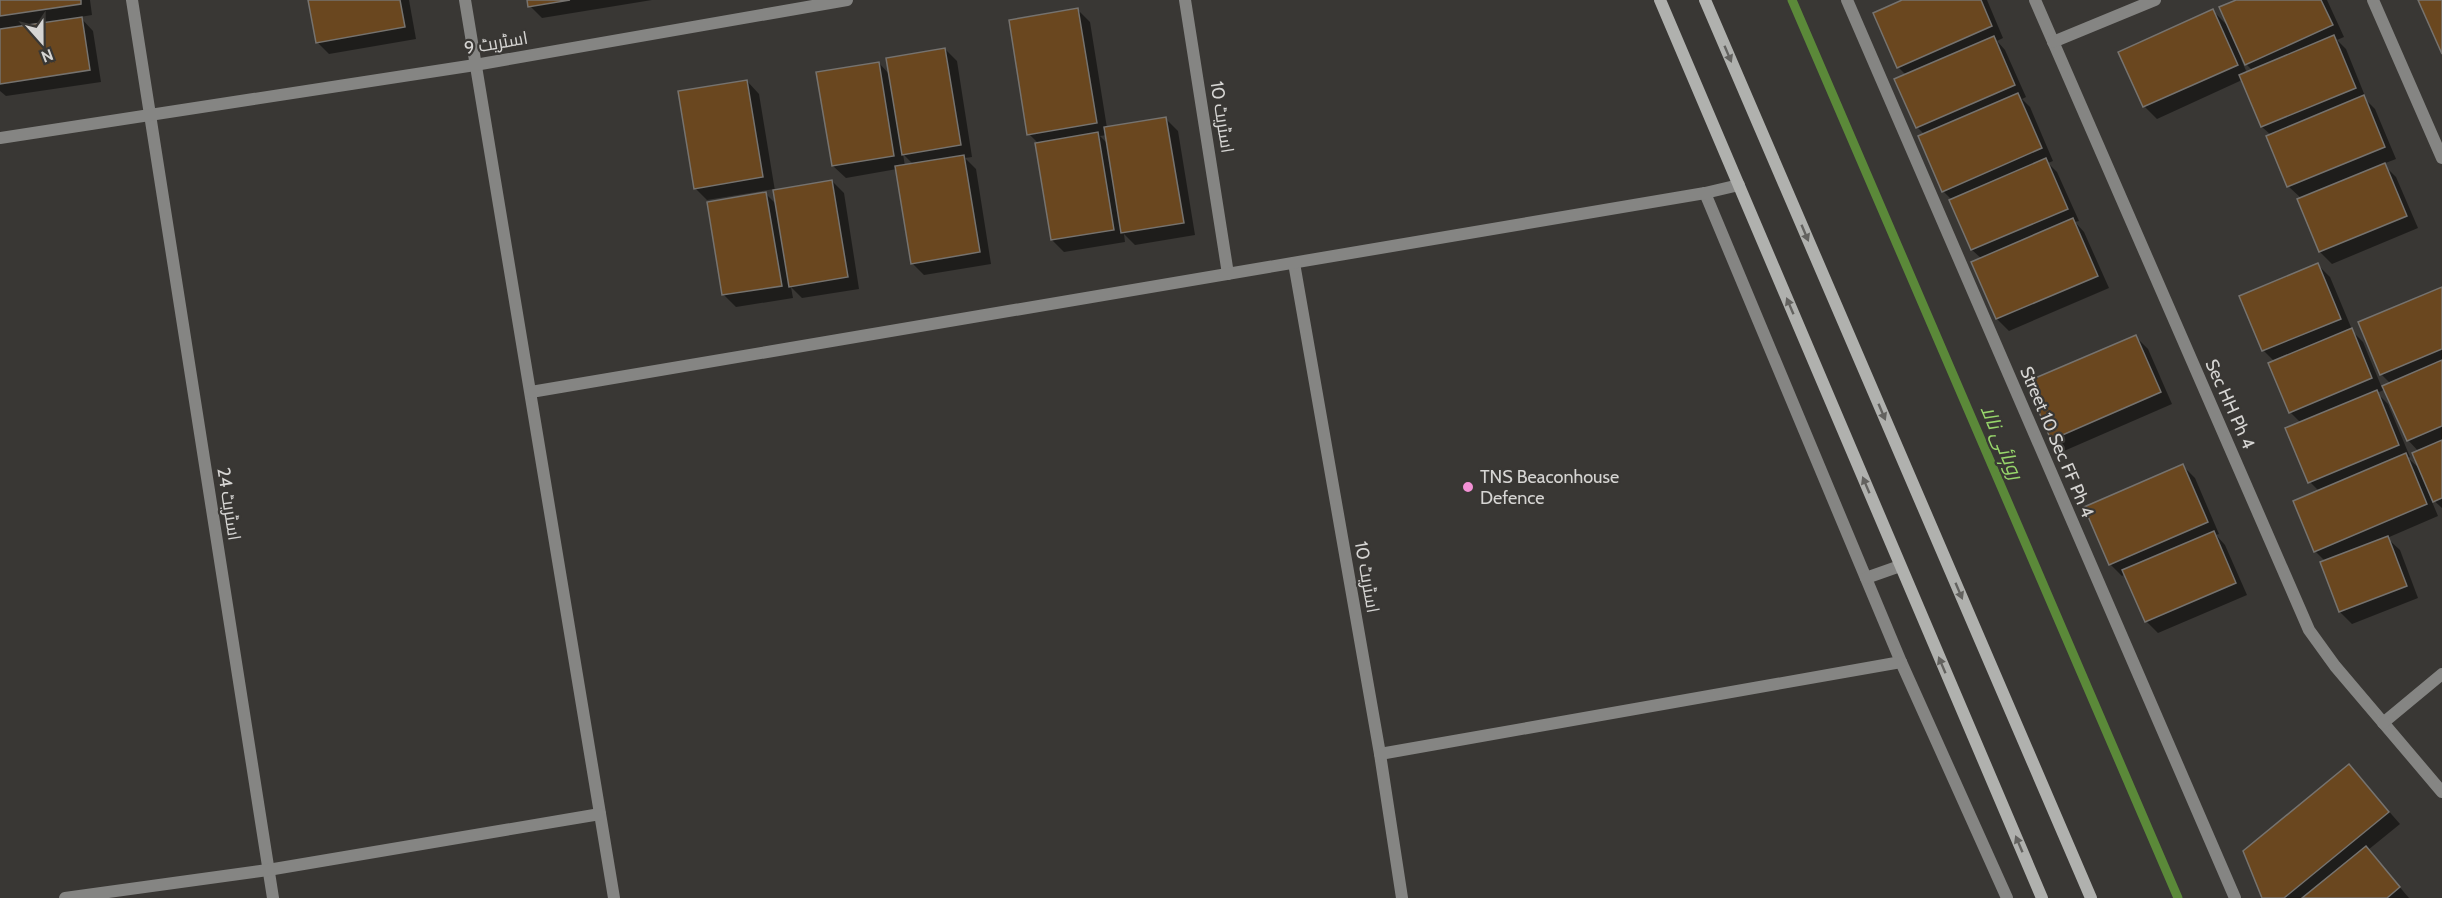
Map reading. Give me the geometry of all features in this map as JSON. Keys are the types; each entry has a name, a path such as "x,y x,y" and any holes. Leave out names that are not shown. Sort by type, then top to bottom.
{"main road":[{"path":"1660,0 2042,898"},
{"path":"1705,0 2091,898"}],"street":[{"path":"132,0 150,115"},
{"path":"465,0 614,898"},
{"name":"اسٹریٹ 9","path":"0,138 475,65 848,0"},
{"name":"اسٹریٹ 10","path":"1185,0 1228,274"},
{"name":"Street 10 Sec FF Ph 4","path":"1847,0 2235,898"},
{"name":"Sec HH Ph 4","path":"2035,0 2309,630 2335,666 2442,792"},
{"path":"2053,42 2155,0"},
{"path":"2373,0 2442,158"},
{"name":"اسٹریٹ 24","path":"150,115 273,898"},
{"path":"531,392 1705,193 1738,185"},
{"path":"1705,193 1900,662 2007,898"},
{"name":"اسٹریٹ 10","path":"1294,263 1380,754 1402,898"},
{"path":"1866,579 1900,566"},
{"path":"1380,754 1900,662"},
{"path":"2383,723 2442,674"},
{"path":"65,898 268,870 600,814"}],"building":[{"path":"0,0 81,0 81,4 0,16"},
{"path":"308,0 400,0 405,27 316,43"},
{"path":"527,0 570,0 528,7"},
{"path":"1902,0 1981,0 1992,26 1897,68 1873,13"},
{"path":"2236,0 2321,0 2333,25 2245,65 2219,7"},
{"path":"2418,0 2442,0 2442,54"},
{"path":"1078,8 1097,123 1027,135 1009,20"},
{"path":"2213,9 2238,65 2143,107 2118,52"},
{"path":"82,17 90,70 0,84 0,29"},
{"path":"2334,35 2356,88 2261,127 2239,75"},
{"path":"1994,36 2015,85 1916,128 1894,79"},
{"path":"945,48 961,145 902,155 886,58"},
{"path":"879,62 894,156 832,166 816,72"},
{"path":"747,80 763,177 694,189 678,91"},
{"path":"2018,93 2042,148 1942,192 1918,136"},
{"path":"2364,95 2385,147 2287,187 2266,136"},
{"path":"1166,117 1184,223 1121,233 1104,127"},
{"path":"1098,132 1114,230 1051,240 1035,143"},
{"path":"964,155 980,252 911,264 895,166"},
{"path":"2046,158 2068,209 1971,250 1949,200"},
{"path":"2385,163 2407,216 2319,252 2297,199"},
{"path":"832,180 848,277 789,287 773,190"},
{"path":"766,192 782,286 722,295 707,202"},
{"path":"2073,218 2098,276 1996,319 1971,262"},
{"path":"2318,263 2341,319 2262,351 2239,296"},
{"path":"2442,287 2442,349 2380,375 2358,322"},
{"path":"2352,328 2372,378 2289,413 2268,363"},
{"path":"2136,335 2161,392 2051,440 2026,382"},
{"path":"2442,360 2442,426 2407,441 2382,386"},
{"path":"2377,390 2399,445 2308,483 2285,428"},
{"path":"2442,440 2442,498 2433,502 2412,453"},
{"path":"2406,453 2427,504 2314,552 2293,501"},
{"path":"2183,464 2208,522 2109,565 2084,507"},
{"path":"2214,531 2236,583 2145,622 2122,570"},
{"path":"2388,536 2407,586 2339,612 2320,562"},
{"path":"2349,764 2389,812 2284,898 2262,898 2243,851"},
{"path":"2366,846 2400,887 2387,898 2302,898"}],"waterway":[{"name":"روہائی نالا","path":"1792,0 2178,898"}],"place":[{"name":"TNS Beaconhouse Defence","path":"1468,487"}]}
